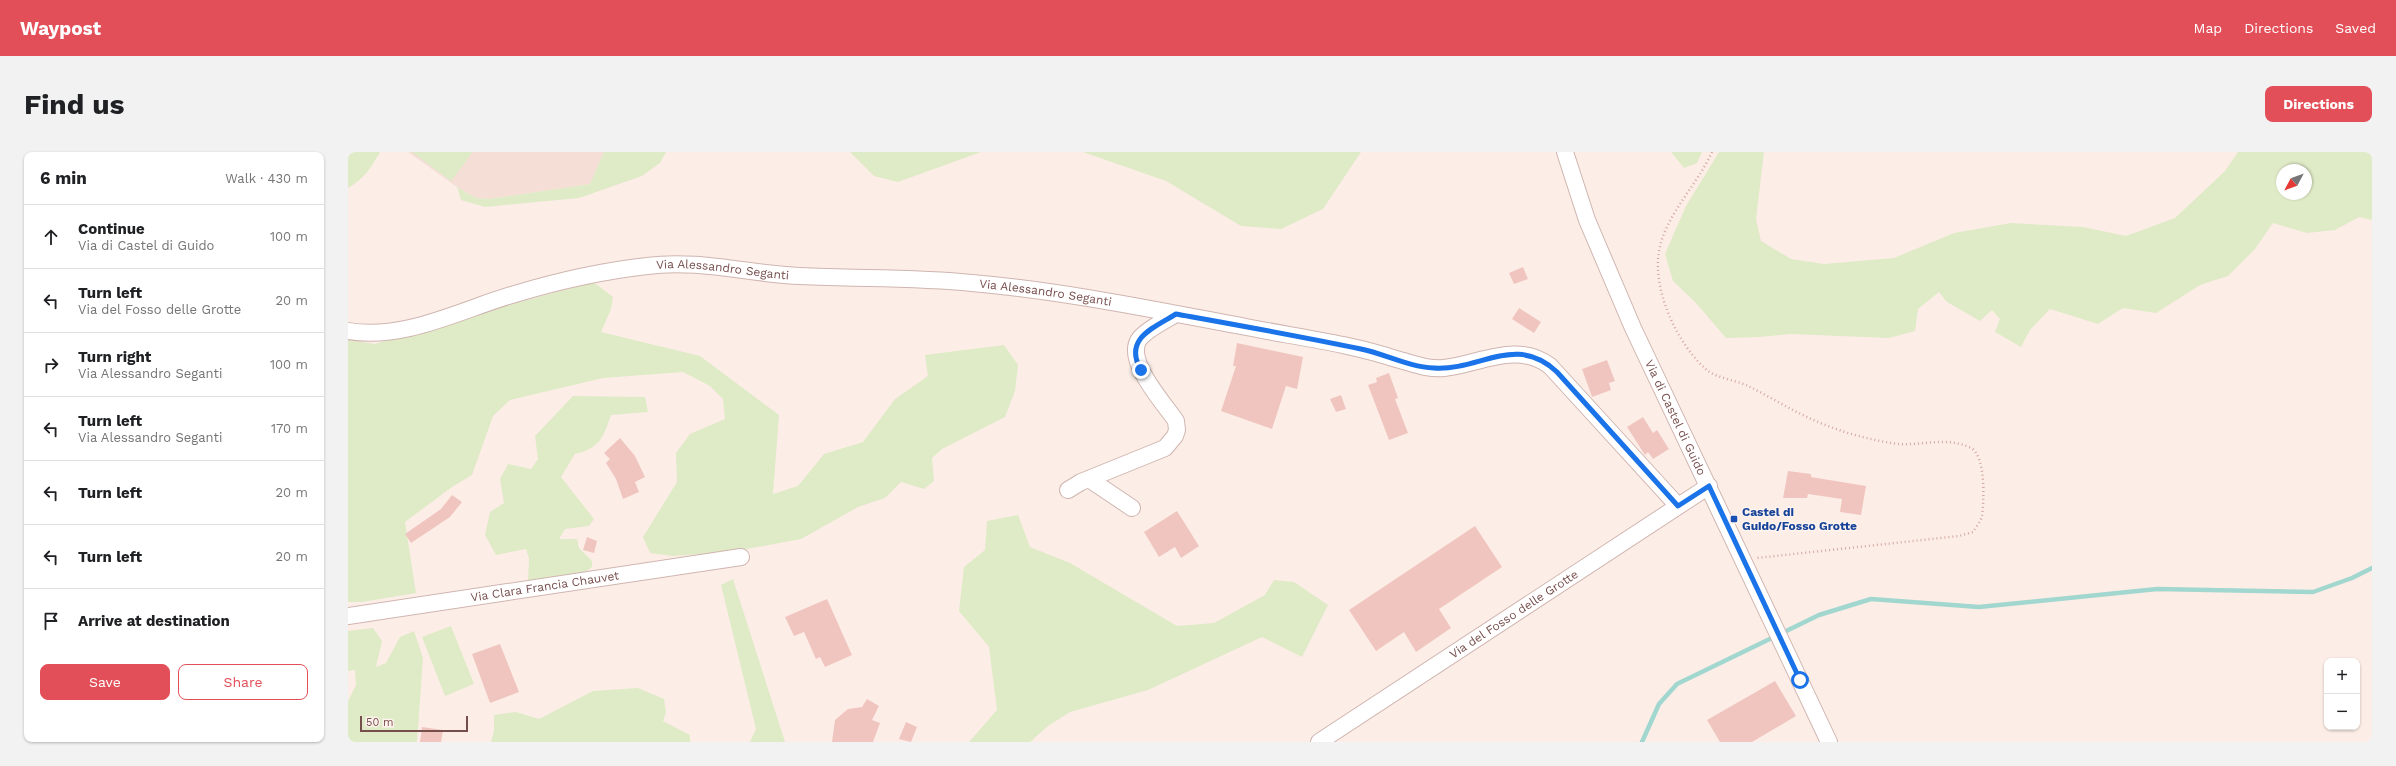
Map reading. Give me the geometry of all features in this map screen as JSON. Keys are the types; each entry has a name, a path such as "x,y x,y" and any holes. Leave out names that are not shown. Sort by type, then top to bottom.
{"street":[{"name":"Via di Castel di Guido","path":"1565,152 1587,220 1627,314 1829,742"},
{"name":"Via Alessandro Seganti","path":"348,331 367,333 407,328 516,293 562,281 647,266 672,264 786,276 968,282 1040,291 1176,314 1360,349 1428,368 1446,368 1510,354 1537,357 1557,372 1678,506"},
{"path":"1068,490 1089,479 1165,448 1175,436 1177,430 1176,420 1135,360 1135,350 1140,338 1176,314"},
{"path":"1089,479 1132,508"},
{"name":"Via del Fosso delle Grotte","path":"1319,742 1709,486"},
{"name":"Via Clara Francia Chauvet","path":"348,616 741,557"}],"path":[{"path":"1712,152 1676,208 1660,247 1659,279 1666,310 1677,332 1694,358 1710,372 1746,386 1804,416 1846,433 1894,444 1949,442 1972,449 1980,459 1982,475 1982,517 1973,532 1959,536 1744,560"}],"shaded area":[{"path":"408,152 604,152 590,184 489,199 476,198 457,187"}],"green space":[{"path":"348,152 380,152 367,173 348,188"},
{"path":"412,152 472,152 472,153 451,181"},
{"path":"604,152 666,152 660,163 642,176 579,198 485,207 461,200 457,187 476,198 489,199 590,184"},
{"path":"850,152 981,152 898,182 874,176"},
{"path":"1083,152 1361,152 1323,209 1281,229 1241,226 1166,181"},
{"path":"1671,152 1702,152 1697,163 1684,168"},
{"path":"1719,152 1764,152 1756,219 1761,241 1791,259 1824,264 1894,258 1954,233 2011,223 2083,227 2126,236 2175,218 2225,171 2238,152 2372,152 2372,220 2359,217 2335,230 2307,233 2273,223 2255,249 2228,276 2200,285 2156,313 2123,308 2098,324 2050,309 2030,330 2021,347 1995,332 2000,319 1992,310 1980,321 1947,302 1939,292 1918,309 1915,331 1889,338 1790,334 1726,338 1696,303 1673,281 1665,254 1686,206"},
{"path":"593,282 613,297 611,309 601,332 700,356 779,415 773,494 798,486 824,454 863,442 895,399 928,376 925,355 1004,345 1018,365 1015,391 1005,417 942,449 932,458 934,481 924,489 901,482 885,498 858,507 801,539 731,552 673,556 650,553 643,537 677,482 676,453 690,434 725,419 723,399 710,386 683,372 603,378 510,400 493,416 472,475 452,487 405,522 416,593 362,602 348,602 348,340 375,344 443,323"},
{"path":"573,396 645,397 648,412 611,415 606,430 599,441 590,449 575,454 561,477 594,519 589,526 565,529 559,539 577,539 579,548 592,561 592,567 586,572 528,583 529,559 526,549 496,555 485,535 490,512 504,503 500,479 508,464 531,469 538,459 535,436"},
{"path":"1018,515 1030,547 1070,563 1177,626 1214,623 1265,595 1274,580 1294,582 1328,605 1302,657 1262,637 1148,690 1070,712 1048,726 1030,742 969,742 997,710 989,647 959,611 964,567 985,550 987,521"},
{"path":"733,579 785,742 750,742 756,729 721,585"},
{"path":"451,626 474,684 445,696 422,637"},
{"path":"373,628 382,641 376,667 386,663 400,637 414,631 423,658 417,742 348,742 348,701 356,685 355,670 348,671 348,631"},
{"path":"638,688 664,699 666,712 663,721 690,735 690,742 491,742 494,731 494,715 516,712 539,719 593,691"}],"building":[{"path":"1523,267 1528,279 1514,284 1509,273"},
{"path":"1519,308 1541,322 1534,333 1512,319"},
{"path":"1237,343 1303,357 1297,389 1286,386 1272,429 1221,411 1236,366 1233,366"},
{"path":"1607,360 1615,381 1609,383 1611,390 1592,397 1582,369"},
{"path":"1389,373 1398,398 1395,399 1408,433 1389,440 1368,385 1377,382 1376,378"},
{"path":"1341,395 1346,409 1336,412 1330,399"},
{"path":"1643,417 1653,433 1657,430 1669,449 1653,459 1648,452 1645,455 1627,427"},
{"path":"620,438 635,456 645,477 635,482 639,492 623,499 616,479 606,463 610,459 604,453"},
{"path":"1788,471 1811,474 1811,477 1866,486 1861,515 1840,512 1842,499 1808,494 1807,498 1783,498"},
{"path":"452,495 462,502 450,517 411,543 405,534 441,509"},
{"path":"1177,511 1199,546 1181,558 1175,547 1159,557 1144,532"},
{"path":"1475,526 1502,567 1439,609 1451,628 1416,652 1404,632 1376,651 1349,610"},
{"path":"587,537 597,541 594,553 583,550"},
{"path":"827,599 852,655 825,667 820,657 816,659 804,632 794,636 785,617"},
{"path":"500,644 519,692 490,703 472,654"},
{"path":"1775,681 1796,716 1752,742 1720,742 1707,720"},
{"path":"867,699 879,706 872,720 880,723 873,742 832,742 835,720 848,709 862,707"},
{"path":"906,722 917,727 911,742 899,739"},
{"path":"422,727 443,730 441,742 420,742"}],"waterway":[{"path":"1642,742 1659,704 1677,684 1819,615 1871,599 1979,607 2157,589 2313,592 2352,578 2372,568"}],"place":[{"name":"Castel di Guido/Fosso Grotte","path":"1734,519"}],"route":[{"path":"1141,370 1135,360 1135,350 1140,338 1151,329 1176,314 1360,349 1428,368 1446,368 1510,354 1523,354 1537,357 1557,372 1678,506 1709,486 1800,680"}]}
